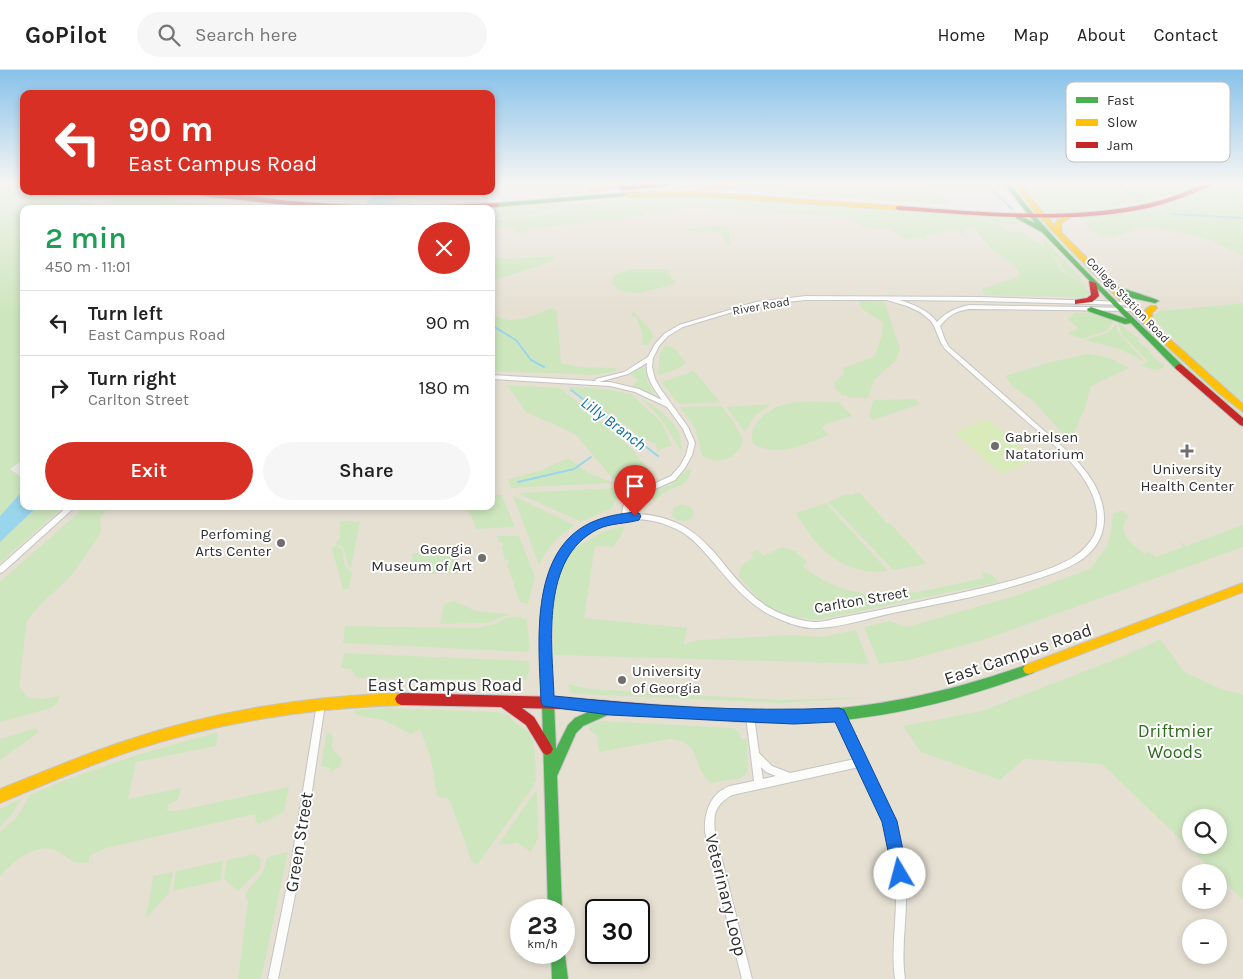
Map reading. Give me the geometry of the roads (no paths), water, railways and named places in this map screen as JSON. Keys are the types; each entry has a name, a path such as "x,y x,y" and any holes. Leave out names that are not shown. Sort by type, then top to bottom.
{"main road":[{"path":"1037,226 1043,230"},
{"name":"College Station Road","path":"1040,226 1091,280 1151,327 1196,370 1243,409"},
{"name":"College Station Road","path":"1053,226 1108,284 1135,326 1193,380 1243,422"},
{"path":"1059,226 1059,233"},
{"path":"1078,302 1089,300 1095,296 1091,280"},
{"path":"1108,284 1154,305 1148,312 1151,327"},
{"path":"1091,310 1115,316 1135,326"},
{"name":"East Campus Road","path":"0,796 84,762 174,732 269,710 321,704 378,699 434,698 548,702 610,708 794,717 839,715 918,703 997,682 1243,587"},
{"path":"502,701 519,710 534,724 549,754"},
{"name":"Carlton Street","path":"548,702 555,899"},
{"path":"550,777 572,729 580,722 610,708"},
{"path":"559,964 560,979"}],"street":[{"name":"River Road","path":"625,516 626,507 631,497 673,478 682,468 689,455 692,443 686,428 652,380 649,367 650,358 657,345 671,331 681,326 740,308 806,298 1078,302 1123,306"},
{"name":"River Road","path":"889,299 921,311 937,326"},
{"path":"937,326 945,315 956,309 969,307 1091,310 1123,306"},
{"name":"Carlton Street","path":"548,702 545,626 548,598 553,577 563,556 575,539 594,526 625,516 659,520 686,531 701,543 752,602 774,616 796,623 816,625 979,594 1051,571 1076,560 1086,552 1098,536 1101,526 1100,504 1096,491 1088,477 1068,454 953,354 942,342 937,326"},
{"name":"River Road","path":"580,381 621,375 650,358"},
{"name":"River Road","path":"495,377 610,384 637,390 670,406"},
{"path":"0,570 68,510"},
{"name":"Green Street","path":"274,979 295,871 321,704"},
{"path":"839,715 860,762 887,814 896,848 901,887 900,979"},
{"path":"750,716 759,784"},
{"path":"755,754 769,769 790,777"},
{"name":"Veterinary Loop","path":"747,979 709,821 712,806 724,794 759,784 860,762"}],"water":[{"path":"20,494 20,510 34,510 0,542 0,516"}],"waterway":[{"name":"Lilly Branch","path":"495,327 516,340 531,360 544,367"},
{"name":"Lilly Branch","path":"571,390 658,456"},
{"path":"518,482 574,469 591,457"}],"place":[{"name":"Gabrielsen Natatorium","path":"995,446"},
{"name":"University Health Center","path":"1187,451"},
{"name":"Perfoming Arts Center","path":"281,543"},
{"name":"Georgia Museum of Art","path":"482,558"},
{"name":"University of Georgia","path":"622,680"}],"park label":[{"name":"Driftmier Woods","path":"1175,741"}]}
